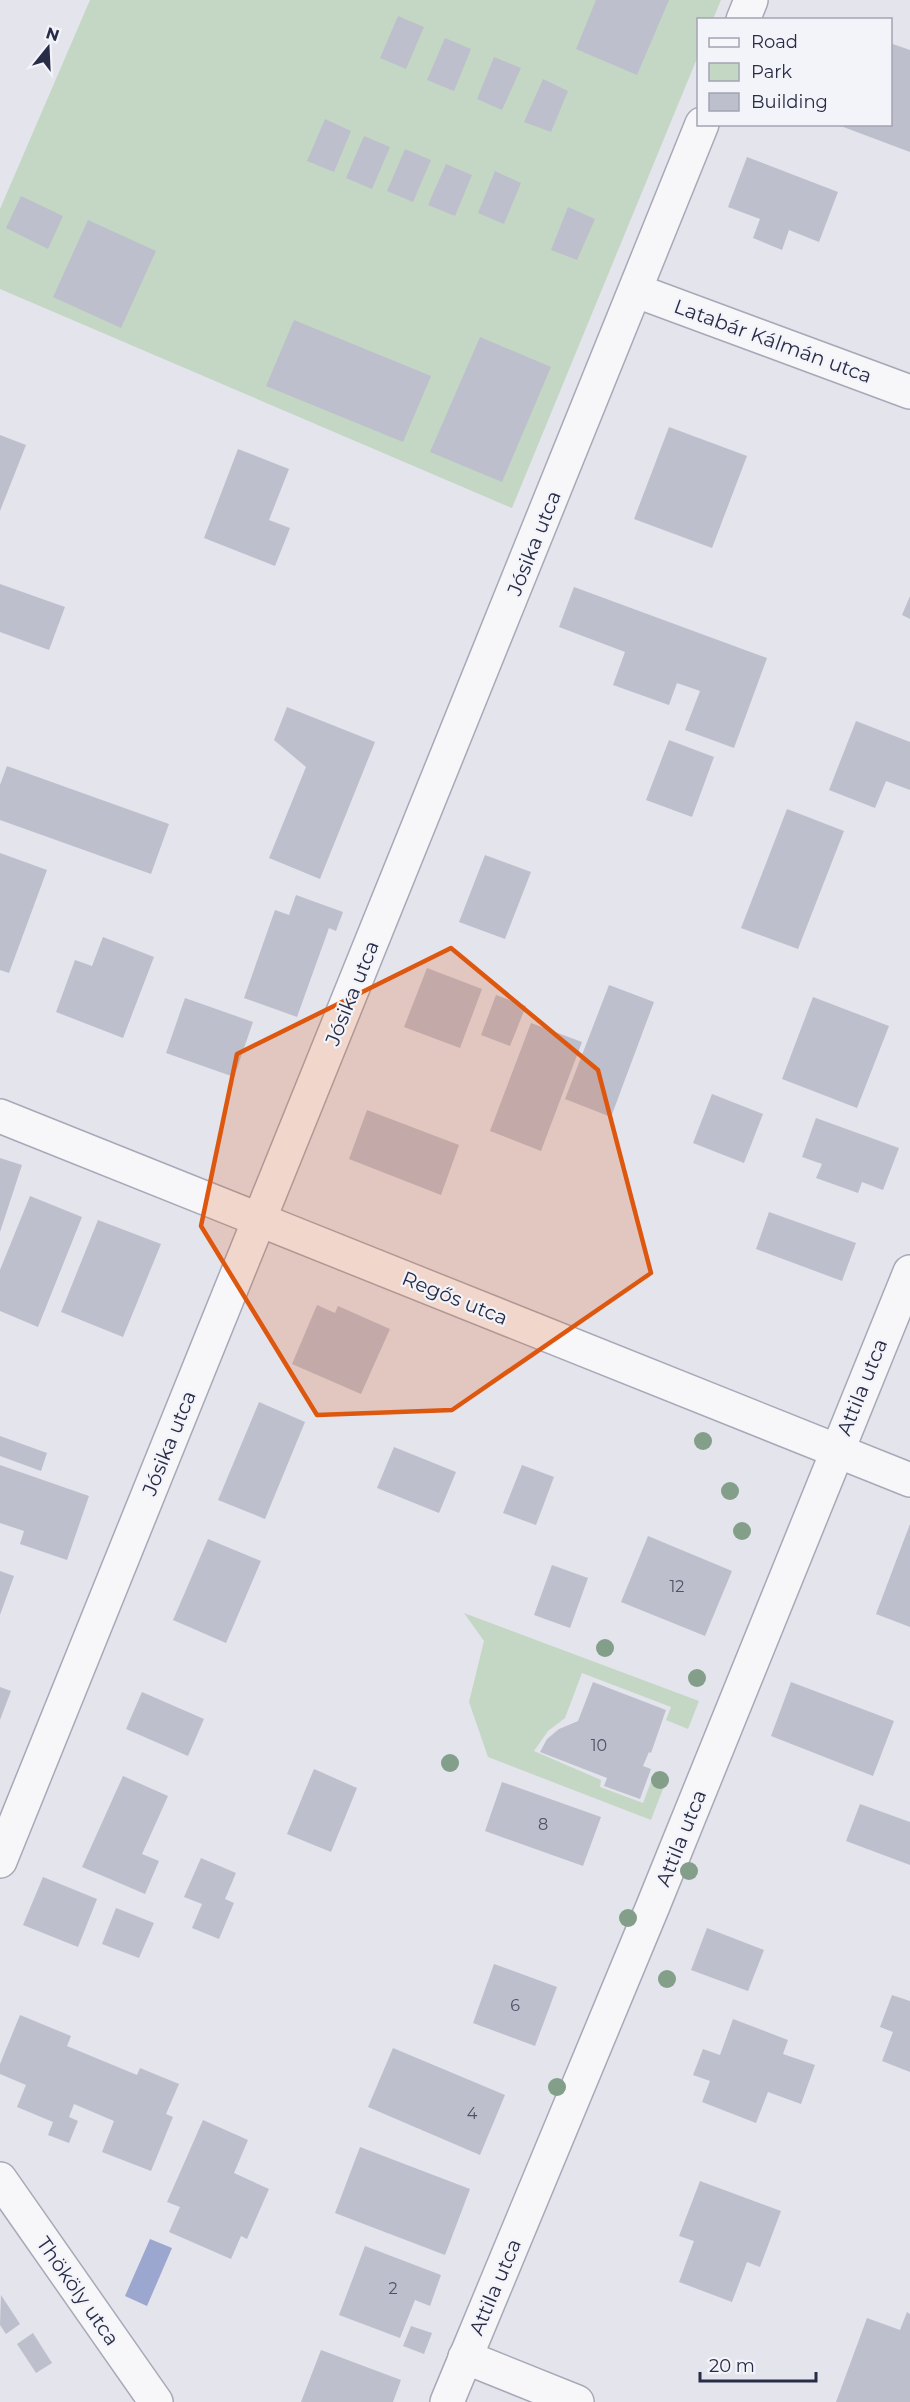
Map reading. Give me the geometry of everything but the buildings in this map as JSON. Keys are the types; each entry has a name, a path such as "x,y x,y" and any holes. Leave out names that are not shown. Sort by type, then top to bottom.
{"street":[{"path":"744,18 751,0"},
{"name":"Jósika utca","path":"0,1861 637,291 701,126"},
{"name":"Latabár Kálmán utca","path":"637,291 910,392"},
{"name":"Regős utca","path":"0,1116 910,1480"},
{"name":"Attila utca","path":"447,2402 653,1906 910,1272"},
{"name":"Thököly utca","path":"0,2179 156,2402"},
{"path":"465,2357 577,2402"}],"highlighted area":[{"path":"451,948 598,1070 651,1273 452,1410 317,1415 201,1226 237,1054"}],"green space":[{"path":"90,0 721,0 713,18 697,18 697,58 512,508 0,289 0,209"},
{"path":"464,1613 699,1701 688,1729 666,1720 671,1707 582,1673 565,1718 548,1731 534,1751 601,1780 600,1787 643,1803 655,1771 668,1776 651,1820 488,1757 469,1702 484,1641"}],"water":[{"path":"150,2239 172,2248 147,2306 125,2296"}]}
